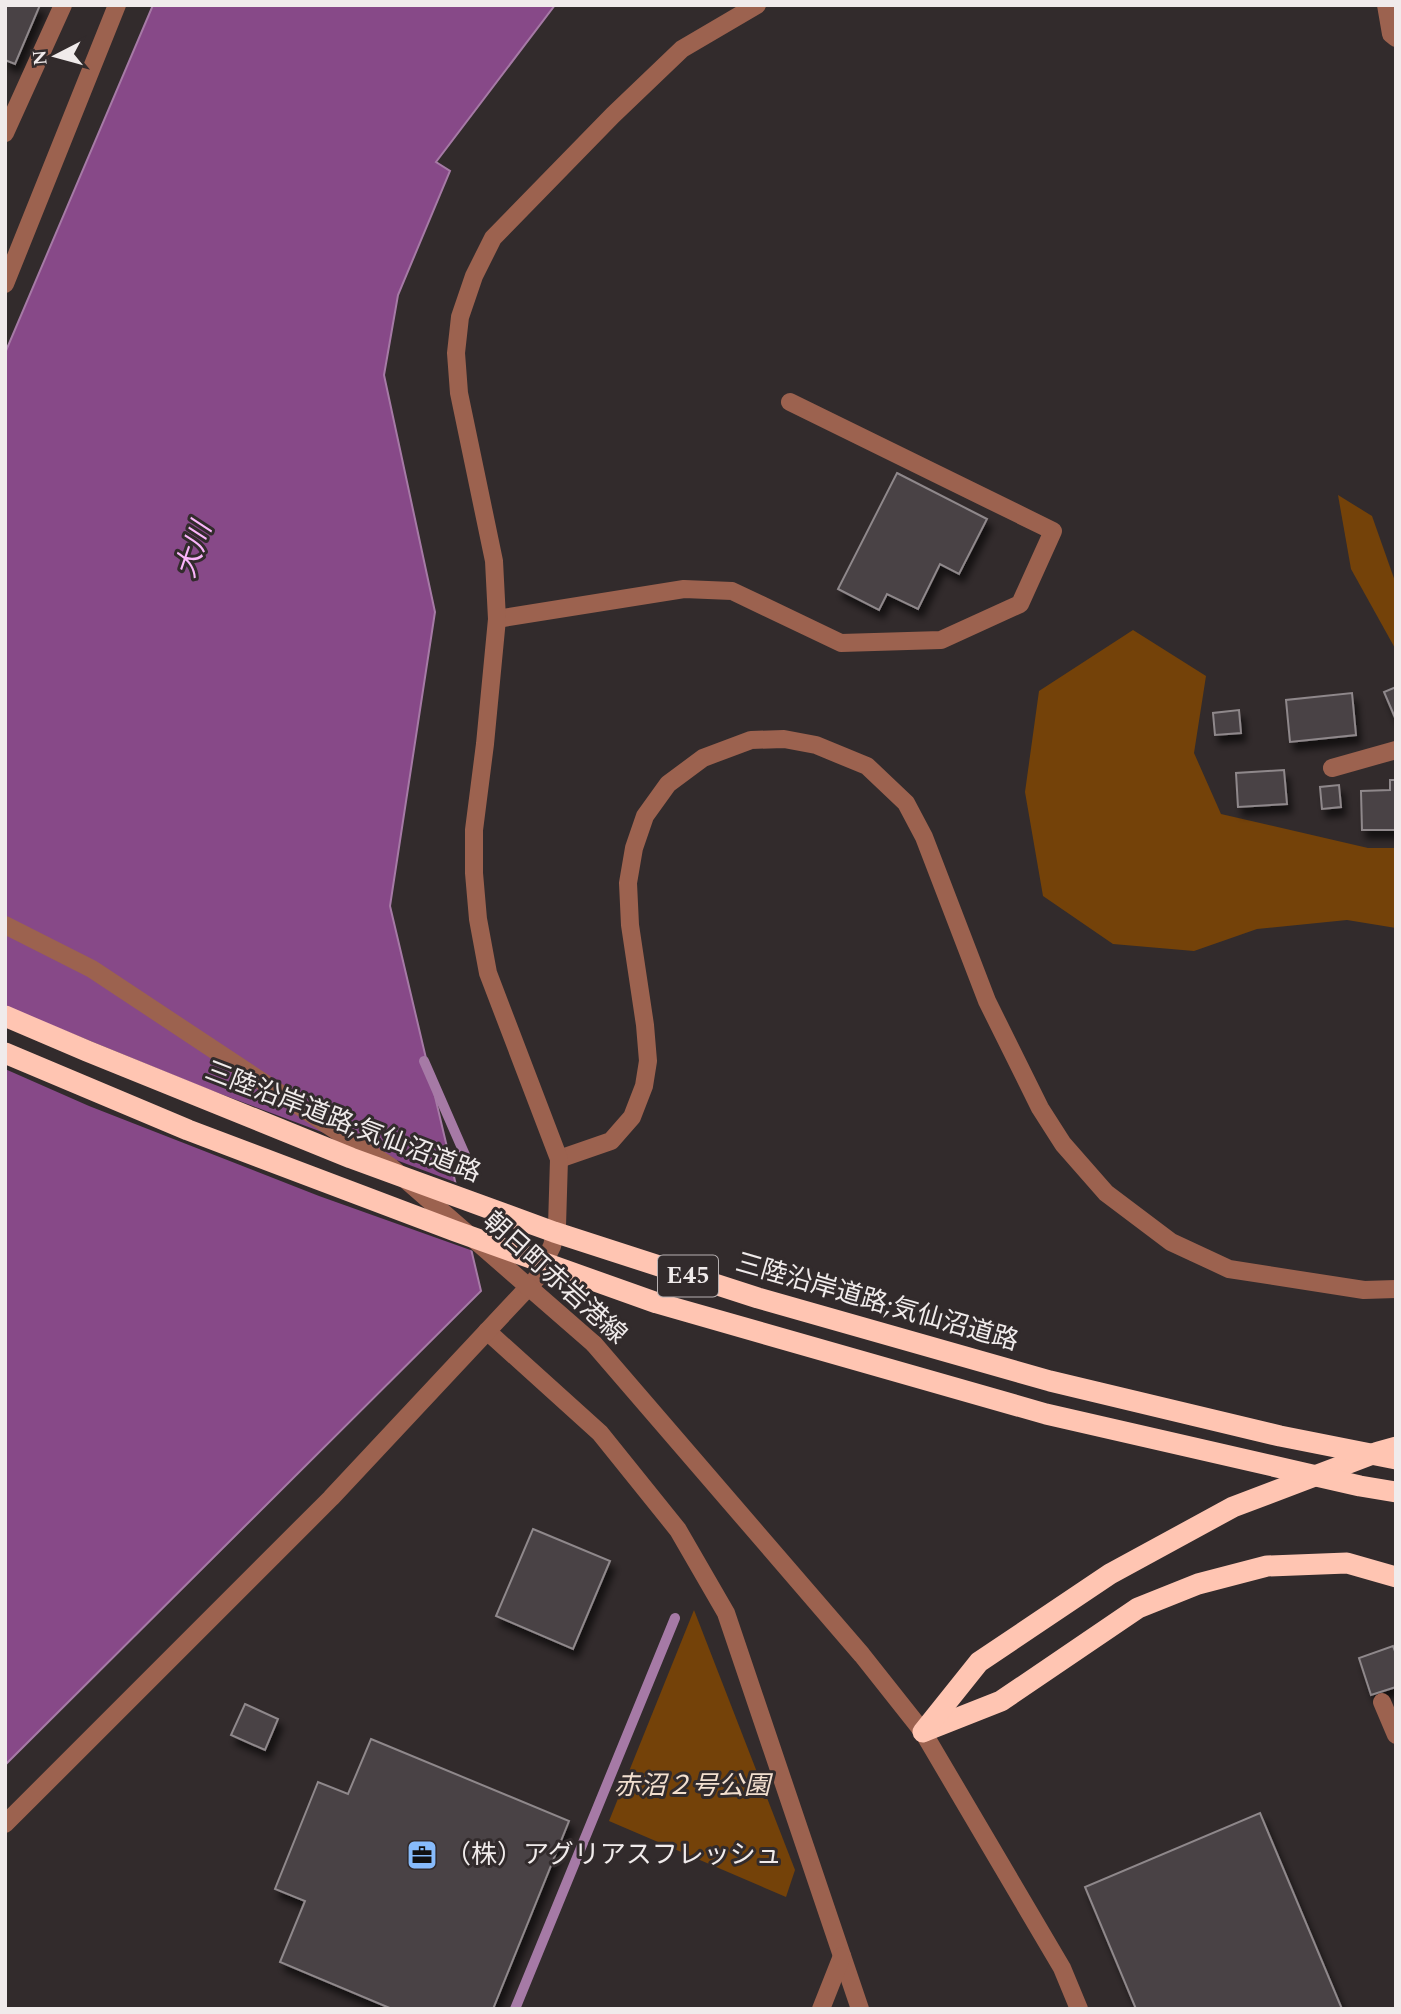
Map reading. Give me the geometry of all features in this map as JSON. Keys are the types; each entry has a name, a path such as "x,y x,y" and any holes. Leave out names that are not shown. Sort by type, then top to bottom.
{"highway":[{"name":"三陸沿岸道路;気仙沼道路","path":"5,1016 351,1158 554,1232 758,1298 1050,1381 1280,1436 1396,1459"},
{"name":"E45","path":"5,1052 188,1130 455,1231 657,1303 1046,1415 1396,1492"},
{"path":"923,1732 979,1662 1110,1574 1233,1507 1396,1447"},
{"path":"923,1732 1001,1701 1138,1608 1198,1584 1280,1565 1348,1563 1396,1577"}],"street":[{"path":"5,133 12,100 63,5"},
{"path":"5,284 117,5"},
{"path":"5,1824 331,1498 536,1279 552,1246 557,1226 559,1159 488,973 478,919 474,830 497,619 494,561 459,393 456,353 460,317 474,276 493,237 682,49 757,5"},
{"path":"1386,5 1391,34 1396,38"},
{"path":"497,619 684,589 732,592 841,643 854,643 941,640 1020,604 1053,531 790,401"},
{"path":"559,1159 611,1142 632,1117 644,1086 648,1060 630,925 628,883 634,848 645,816 668,784 703,758 751,740 784,739 816,745 867,766 906,803 924,837 987,1001 1040,1108 1063,1144 1106,1193 1171,1242 1229,1269 1364,1290 1396,1289"},
{"path":"1332,768 1396,750"},
{"name":"朝日町赤岩港線","path":"5,925 92,969 391,1167 594,1344 862,1655 923,1732 1062,1968 1079,2009"},
{"path":"487,1331 600,1433 678,1530 726,1613 860,2009"},
{"path":"1382,1702 1396,1735"},
{"path":"821,2009 842,1956"}],"green space":[{"path":"1338,495 1372,516 1396,584 1396,650 1351,569"},
{"path":"1133,630 1206,676 1194,753 1221,814 1368,848 1396,848 1396,928 1347,920 1257,929 1194,951 1113,944 1043,896 1025,792 1039,691"},
{"name":"赤沼２号公園","path":"694,1610 795,1870 786,1897 609,1821"}],"water":[{"name":"大川","path":"153,5 555,5 436,162 450,171 398,295 384,375 435,612 390,906 481,1291 5,1765 5,353"}],"pier":[{"path":"5,1006 205,1088 460,1184 476,1252 319,1196 89,1106 5,1069"}],"building":[{"path":"5,5 40,5 15,64 5,60"},
{"path":"897,473 987,519 959,574 940,564 918,609 887,594 879,610 838,589"},
{"path":"1396,687 1396,720 1384,692"},
{"path":"1352,693 1356,735 1290,742 1286,700"},
{"path":"1239,710 1241,733 1215,735 1213,713"},
{"path":"1284,770 1287,804 1238,807 1236,773"},
{"path":"1390,780 1396,780 1396,830 1362,830 1361,791 1390,790"},
{"path":"1339,785 1341,807 1322,809 1320,787"},
{"path":"533,1529 610,1561 573,1649 496,1616"},
{"path":"1393,1646 1396,1654 1396,1687 1371,1695 1359,1658"},
{"path":"245,1704 278,1719 265,1750 231,1735"},
{"name":"（株）アグリアスフレッシュ","path":"371,1739 569,1821 493,2009 392,2009 280,1962 305,1901 275,1889 318,1782 348,1794"},
{"path":"1260,1813 1342,2009 1136,2009 1085,1887"}],"waterway":[{"path":"424,1061 472,1171"},
{"path":"515,2009 675,1618"}],"place":[{"name":"（株）アグリアスフレッシュ","path":"422,1855"}]}
